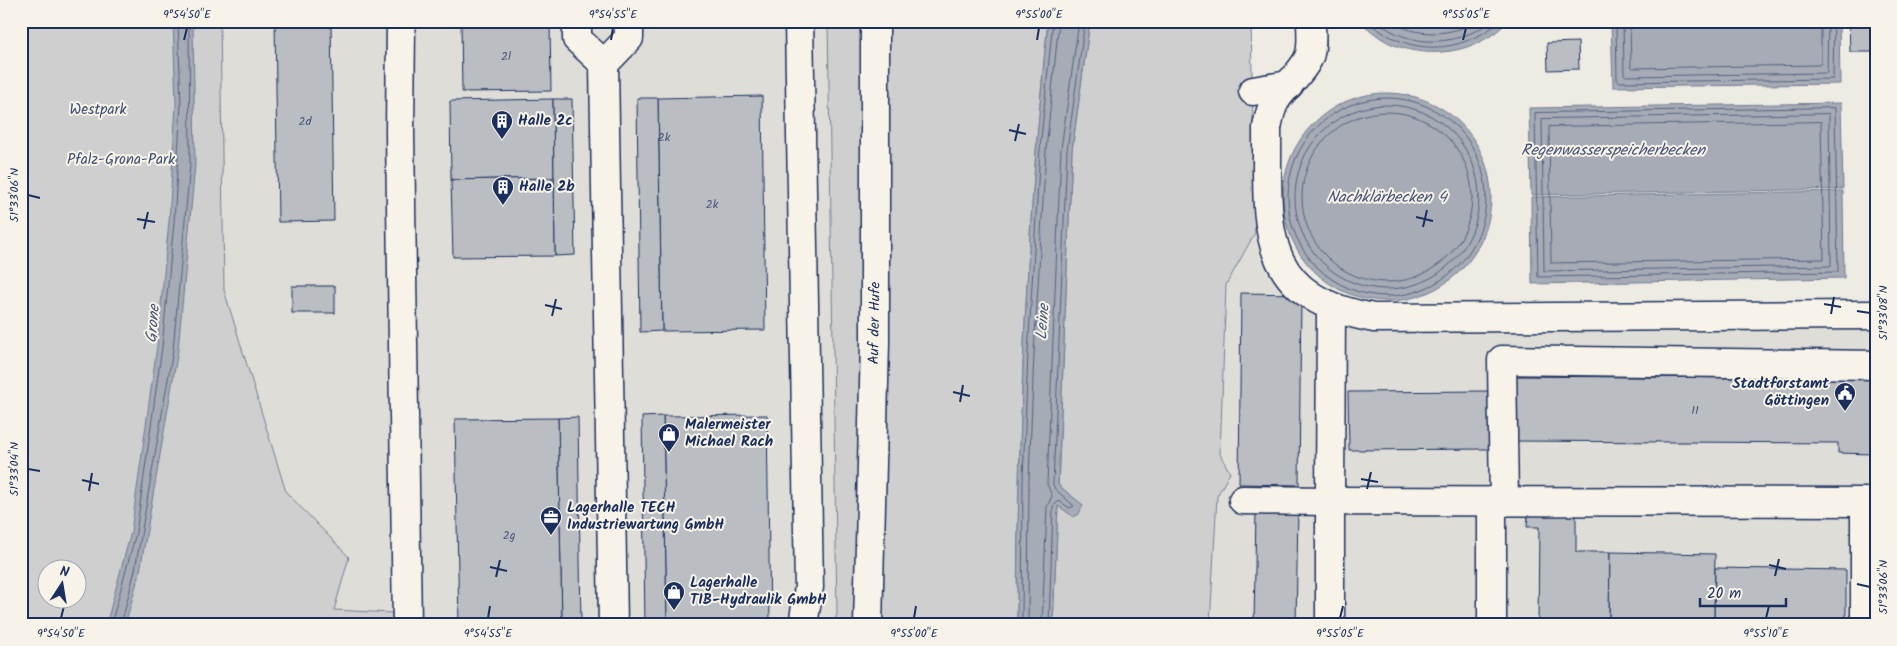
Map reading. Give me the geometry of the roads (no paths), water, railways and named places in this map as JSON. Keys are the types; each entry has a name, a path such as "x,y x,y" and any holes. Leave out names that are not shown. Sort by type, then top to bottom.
{"lane":[{"path":"402,21 400,132 407,625"},
{"path":"577,21 577,39 604,64"},
{"path":"613,625 604,64 629,38 629,21"},
{"path":"799,21 808,587 803,625"},
{"name":"Auf der Hufe","path":"868,625 876,343 875,21"},
{"path":"1311,21 1312,44 1308,57 1277,99 1267,128 1268,218 1272,244 1282,268 1301,287 1331,307 1348,314 1374,318 1876,315"},
{"path":"1252,91 1289,85"},
{"path":"1330,625 1331,307"},
{"path":"1492,625 1502,360 1876,365"},
{"path":"1243,500 1865,502 1865,625"}],"water":[{"path":"173,21 193,21 195,165 178,350 140,571 125,625 106,625 131,532 157,346 169,221 176,104"},
{"name":"Leine","path":"1048,21 1090,21 1072,150 1058,485 1083,505 1079,514 1074,517 1058,506 1053,625 1017,625 1019,474 1025,323 1034,172"},
{"path":"1359,21 1508,21 1497,32 1470,46 1455,50 1424,52 1409,50 1389,43"},
{"path":"1611,21 1839,21 1840,84 1613,87"},
{"name":"Nachklärbecken 4","path":"1387,93 1407,95 1427,101 1453,117 1467,131 1483,157 1489,177 1491,197 1489,217 1483,237 1467,263 1453,277 1427,293 1407,299 1387,301 1367,299 1347,293 1321,277 1307,263 1291,237 1285,217 1283,197 1285,177 1291,157 1307,131 1321,117 1347,101 1367,95"},
{"name":"Regenwasserspeicherbecken","path":"1841,103 1843,189 1531,195 1529,108"},
{"name":"Regenwasserspeicherbecken","path":"1843,191 1844,278 1532,284 1531,197"}],"place":[{"name":"Halle 2c","path":"502,140"},
{"name":"Halle 2b","path":"503,206"},
{"name":"Stadtforstamt Göttingen","path":"1845,412"},
{"name":"Malermeister Michael Rach","path":"669,453"},
{"name":"Lagerhalle TECH Industriewartung GmbH","path":"551,536"},
{"name":"Lagerhalle TIB-Hydraulik GmbH","path":"674,611"}],"park label":[{"name":"Westpark","path":"98,110"},
{"name":"Pfalz-Grona-Park","path":"121,160"}],"water label":[{"name":"Grone","path":"153,324"}]}
